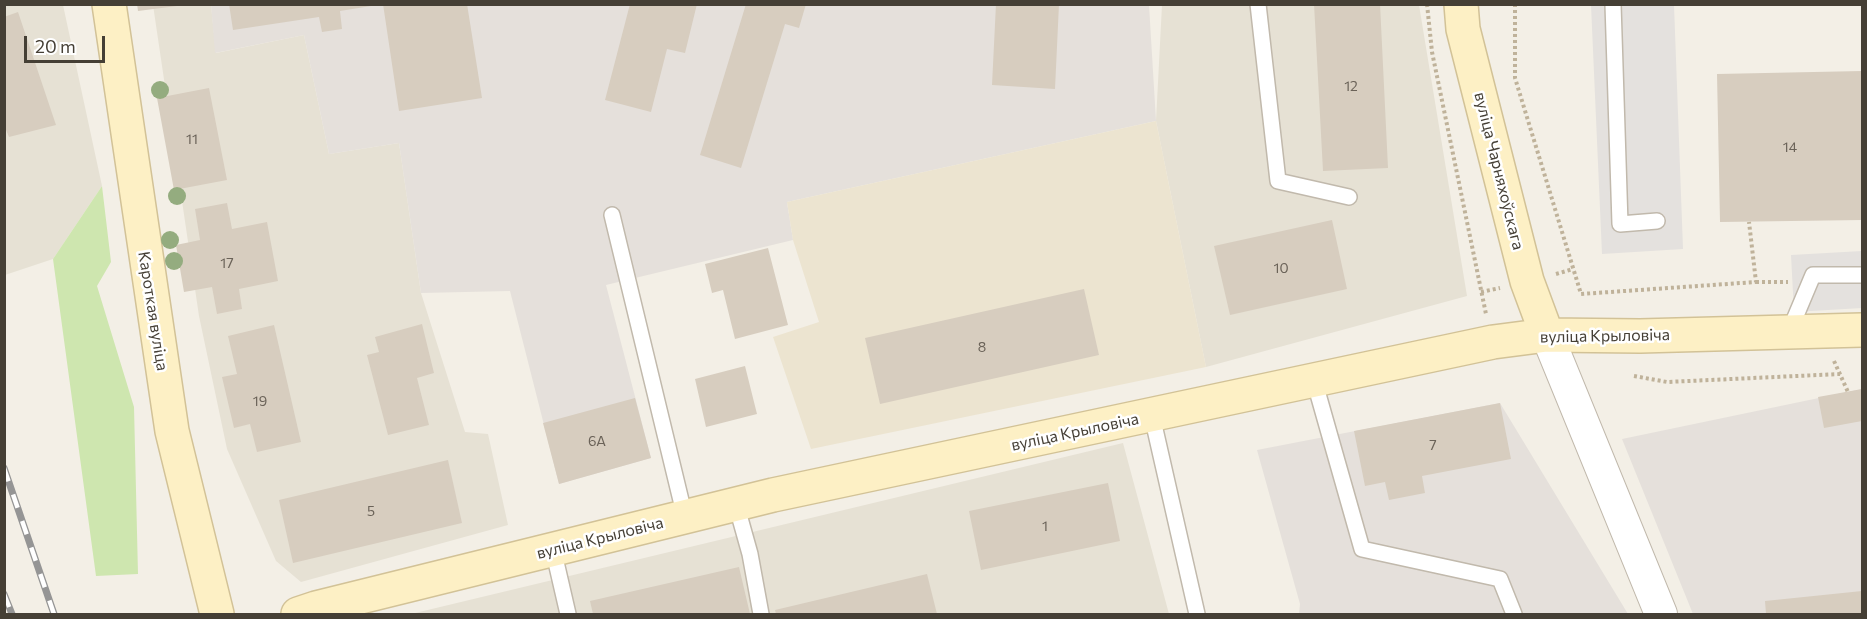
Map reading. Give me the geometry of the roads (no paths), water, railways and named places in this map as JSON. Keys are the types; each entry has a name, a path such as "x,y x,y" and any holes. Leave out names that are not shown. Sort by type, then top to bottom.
{"main road":[{"name":"Кароткая вуліца","path":"109,4 172,431 217,615"},
{"name":"вуліца Чарняхоўскага","path":"1461,4 1463,29 1524,269 1547,335"},
{"name":"вуліца Крыловіча","path":"298,615 736,504 1493,342 1547,335 1788,333 1863,330"}],"street":[{"path":"1547,335 1661,615"}],"lane":[{"path":"1258,4 1278,181 1349,197"},
{"path":"1613,4 1620,224 1657,221"},
{"path":"612,215 685,517"},
{"path":"1788,333 1813,275 1863,275"},
{"path":"1314,380 1362,549 1500,579 1514,615"},
{"path":"1152,416 1197,615"},
{"path":"736,504 750,554 761,615"},
{"path":"553,549 568,615"}],"railway":[{"path":"4,468 54,614"},
{"path":"4,594 12,614"}]}
